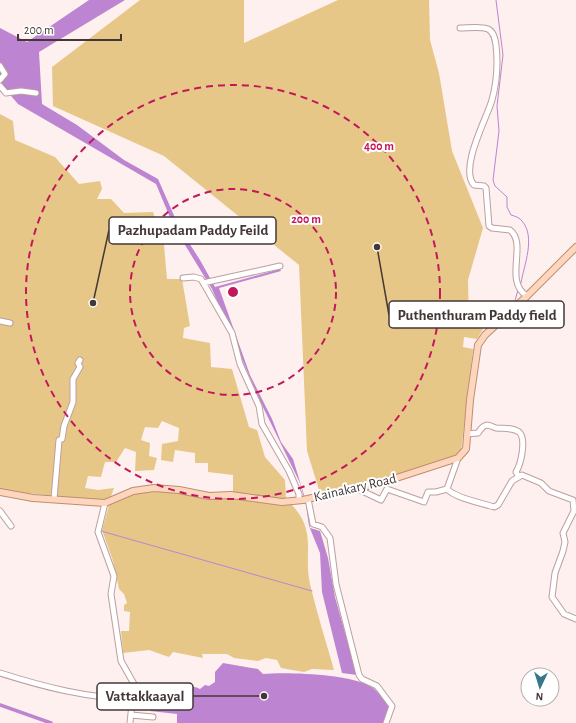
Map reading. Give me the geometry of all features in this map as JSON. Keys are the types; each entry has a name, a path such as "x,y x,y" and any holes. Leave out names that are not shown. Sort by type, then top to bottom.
{"main road":[{"path":"458,458 466,449 470,400 478,345 485,335 527,297 576,247"},
{"name":"Kainakary Road","path":"0,492 54,499 105,503 133,490 148,488 179,490 209,496 231,494 282,502 304,500 358,489 458,458"}],"street":[{"path":"460,28 486,28 491,32 495,39 498,61 496,83 492,101 474,148 471,177 473,184 484,186 486,188 489,226 492,228 510,230 516,238 515,270 518,286 527,297"},
{"path":"0,66 5,74 0,80"},
{"path":"0,86 6,93 21,91 36,93"},
{"path":"203,283 280,266"},
{"path":"183,278 198,277 232,333 240,364 260,406 262,424 289,471 299,494 304,500 313,524 322,527 330,538 338,590 359,675 364,680 377,686 392,706 386,723"},
{"path":"0,321 10,323"},
{"path":"54,499 59,440 62,438 64,426 73,402 73,379 80,368 78,363 80,360"},
{"path":"467,434 478,433 481,427 487,425 508,430 514,429 519,432 523,439 519,467 516,472 519,477"},
{"path":"448,489 458,458"},
{"path":"448,489 450,493 494,506 498,505 512,480 522,475 541,483 549,491 573,500 574,511 563,533 565,542 554,573 552,597 564,614 576,619"},
{"path":"358,489 381,500 387,489 424,502 428,492 448,489"},
{"path":"105,503 98,532 114,576 111,594 121,656 125,669 134,684 130,723"},
{"path":"0,511 11,526"},
{"path":"0,672 65,692 133,701"},
{"path":"131,715 152,717"}],"shaded area":[{"path":"89,0 125,0 39,52 42,104 77,125 124,160 158,179 180,229 215,287 280,269 281,271 219,288 250,375 272,419 281,442 293,459 308,508 310,528 320,531 328,558 335,597 357,675 342,673 322,592 320,553 309,526 306,505 300,483 260,401 212,289 174,227 156,184 18,104 0,83 0,28 27,42"},
{"path":"140,0 244,0 244,43 338,0 429,0 430,40 439,73 452,151 483,228 468,280 469,325 483,329 477,339 464,337 463,347 473,349 461,451 455,457 381,480 320,493 307,451 299,265 164,156 53,106 52,67"},
{"path":"0,114 13,121 15,140 55,157 79,184 100,181 102,189 97,199 111,199 124,213 153,212 164,245 167,279 182,279 190,326 184,328 183,338 210,343 211,367 232,369 249,427 257,430 265,457 285,480 286,499 233,492 233,475 208,472 208,463 195,463 195,453 175,450 173,462 161,460 162,444 178,441 179,428 162,421 158,428 145,427 141,440 150,443 149,456 157,458 154,470 135,471 136,452 125,448 116,462 105,462 101,477 88,476 85,488 98,490 114,488 110,499 101,501 0,489"},
{"path":"145,490 184,493 210,499 232,496 290,503 299,513 307,532 308,572 310,584 334,670 312,669 304,672 281,668 277,660 266,658 258,661 234,658 227,654 202,654 203,658 173,652 169,657 149,650 123,653 121,631 129,631 130,612 124,611 124,605 127,603 124,594 119,589 113,561 102,530 109,505"},
{"path":"223,663 258,669 263,674 287,673 333,676 360,682 373,688 390,705 384,723 177,723 177,714 150,711 149,706 146,704 149,691 156,692 174,683 180,686 200,689 205,685 209,686 215,682 215,672"}],"waterway":[{"path":"496,0 503,55 497,106 499,131 493,180 495,186 507,197 507,207 511,215 521,220 528,235 528,251 521,283"},
{"path":"514,304 518,290"},
{"path":"507,327 511,315"},
{"path":"101,531 312,591"},
{"path":"0,705 51,723"}],"place":[{"name":"Puthenthuram Paddy field","path":"377,247"},
{"name":"Pazhupadam Paddy Feild","path":"93,303"},
{"name":"Vattakkaayal","path":"264,696"}]}
